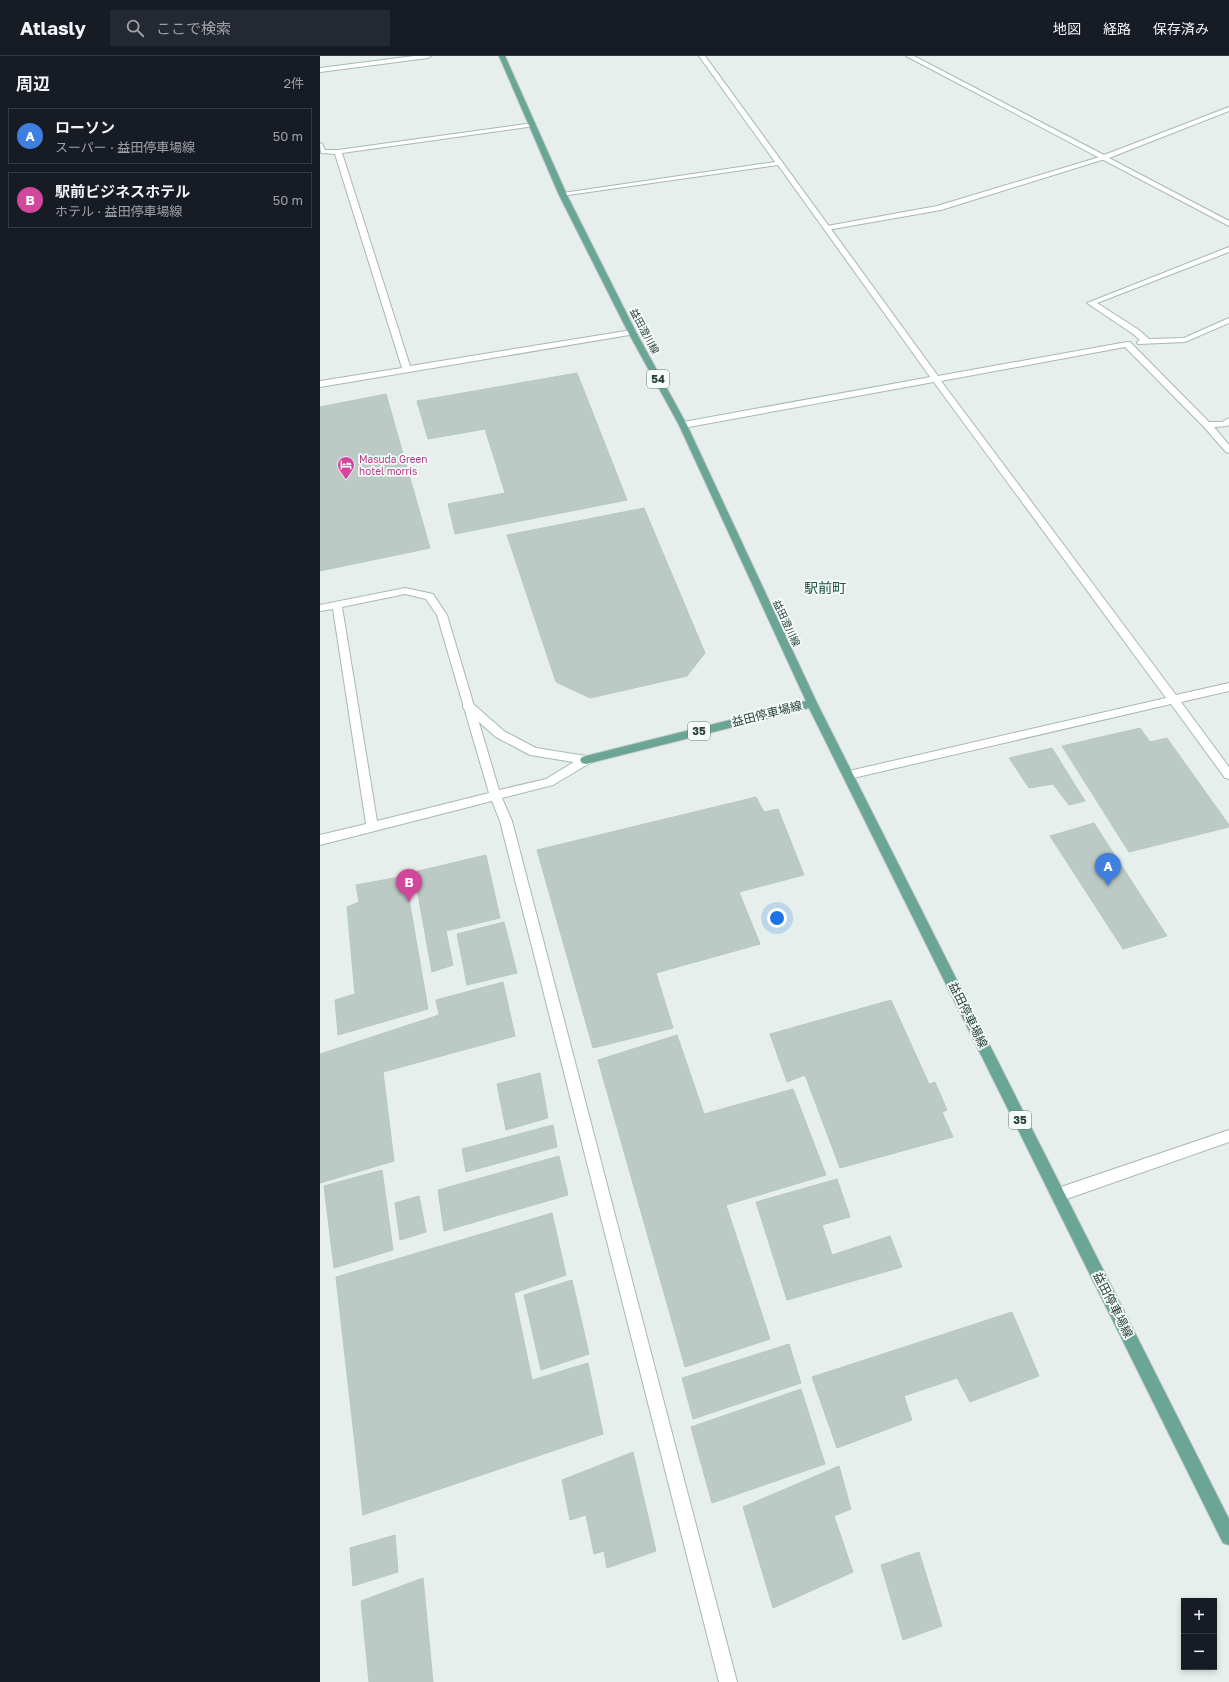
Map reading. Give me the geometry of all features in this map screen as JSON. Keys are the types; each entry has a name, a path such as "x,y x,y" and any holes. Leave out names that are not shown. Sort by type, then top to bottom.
{"main road":[{"name":"益田澄川線","path":"502,56 563,195 632,332 683,425 812,703"},
{"name":"益田停車場線","path":"586,760 812,703 1229,1537"}],"street":[{"path":"320,70 428,56"},
{"path":"702,56 826,228 1229,775"},
{"path":"909,56 1229,224"},
{"path":"826,228 938,208 1103,158 1229,109"},
{"path":"320,145 323,152 338,152 533,125"},
{"path":"338,152 407,370"},
{"path":"563,195 779,163"},
{"path":"1147,342 1136,332 1091,303 1229,249"},
{"path":"683,425 1127,344 1185,340 1229,320"},
{"path":"320,384 632,332"},
{"path":"1127,344 1208,425 1229,450"},
{"path":"1208,425 1224,424 1229,421"},
{"path":"320,608 405,591 429,596 442,615 495,795 506,822 728,1682"},
{"path":"337,604 372,826"},
{"path":"848,775 1229,687"},
{"path":"468,706 500,734 534,752 586,760"},
{"path":"320,840 549,782 586,760"},
{"path":"1058,1195 1229,1136"}],"building":[{"path":"577,373 627,500 455,534 448,504 505,493 485,429 428,439 417,401"},
{"path":"386,394 430,548 320,571 320,407"},
{"path":"644,508 705,653 687,676 590,698 556,682 507,535"},
{"path":"1140,728 1150,742 1167,738 1229,827 1129,852 1062,746"},
{"path":"1052,748 1085,801 1069,805 1053,784 1029,788 1009,758"},
{"path":"756,797 764,812 778,809 804,875 739,892 760,944 656,973 673,1028 593,1048 537,850"},
{"path":"1094,823 1167,936 1123,949 1050,836"},
{"path":"486,855 500,918 446,931 453,965 432,972 414,872"},
{"path":"405,876 428,1009 338,1035 335,1000 355,994 347,907 359,902 356,885"},
{"path":"504,922 517,973 467,985 457,934"},
{"path":"503,982 515,1036 383,1072 394,1161 320,1183 320,1054 439,1015 436,1000"},
{"path":"891,1000 929,1084 935,1082 947,1110 942,1112 953,1137 840,1168 805,1075 787,1082 770,1034"},
{"path":"677,1035 704,1114 793,1089 826,1175 726,1205 770,1339 685,1367 598,1060"},
{"path":"540,1073 548,1118 506,1130 497,1084"},
{"path":"553,1125 557,1147 466,1172 462,1149"},
{"path":"559,1156 568,1195 444,1231 438,1190"},
{"path":"382,1170 393,1250 334,1268 324,1186"},
{"path":"837,1179 850,1217 822,1225 832,1255 890,1236 902,1267 787,1300 756,1202"},
{"path":"419,1196 426,1232 400,1240 395,1203"},
{"path":"552,1213 566,1275 514,1293 532,1380 588,1363 603,1434 363,1515 336,1277"},
{"path":"572,1280 589,1354 541,1370 524,1295"},
{"path":"1012,1312 1039,1376 970,1402 957,1378 904,1396 912,1420 837,1448 812,1377"},
{"path":"789,1344 801,1383 693,1419 682,1378"},
{"path":"801,1389 825,1464 712,1503 691,1427"},
{"path":"633,1452 656,1551 607,1568 604,1551 594,1554 586,1515 570,1520 562,1480"},
{"path":"839,1466 851,1509 834,1516 853,1572 773,1608 743,1507"},
{"path":"395,1535 398,1572 353,1586 350,1548"},
{"path":"919,1552 942,1626 903,1640 881,1565"},
{"path":"423,1578 433,1682 369,1682 361,1601"}],"place":[{"name":"Masuda Green hotel morris","path":"346,480"},
{"name":"ローソン","path":"1108,886"},
{"name":"駅前ビジネスホテル","path":"409,902"}],"district":[{"name":"駅前町","path":"825,588"}]}
